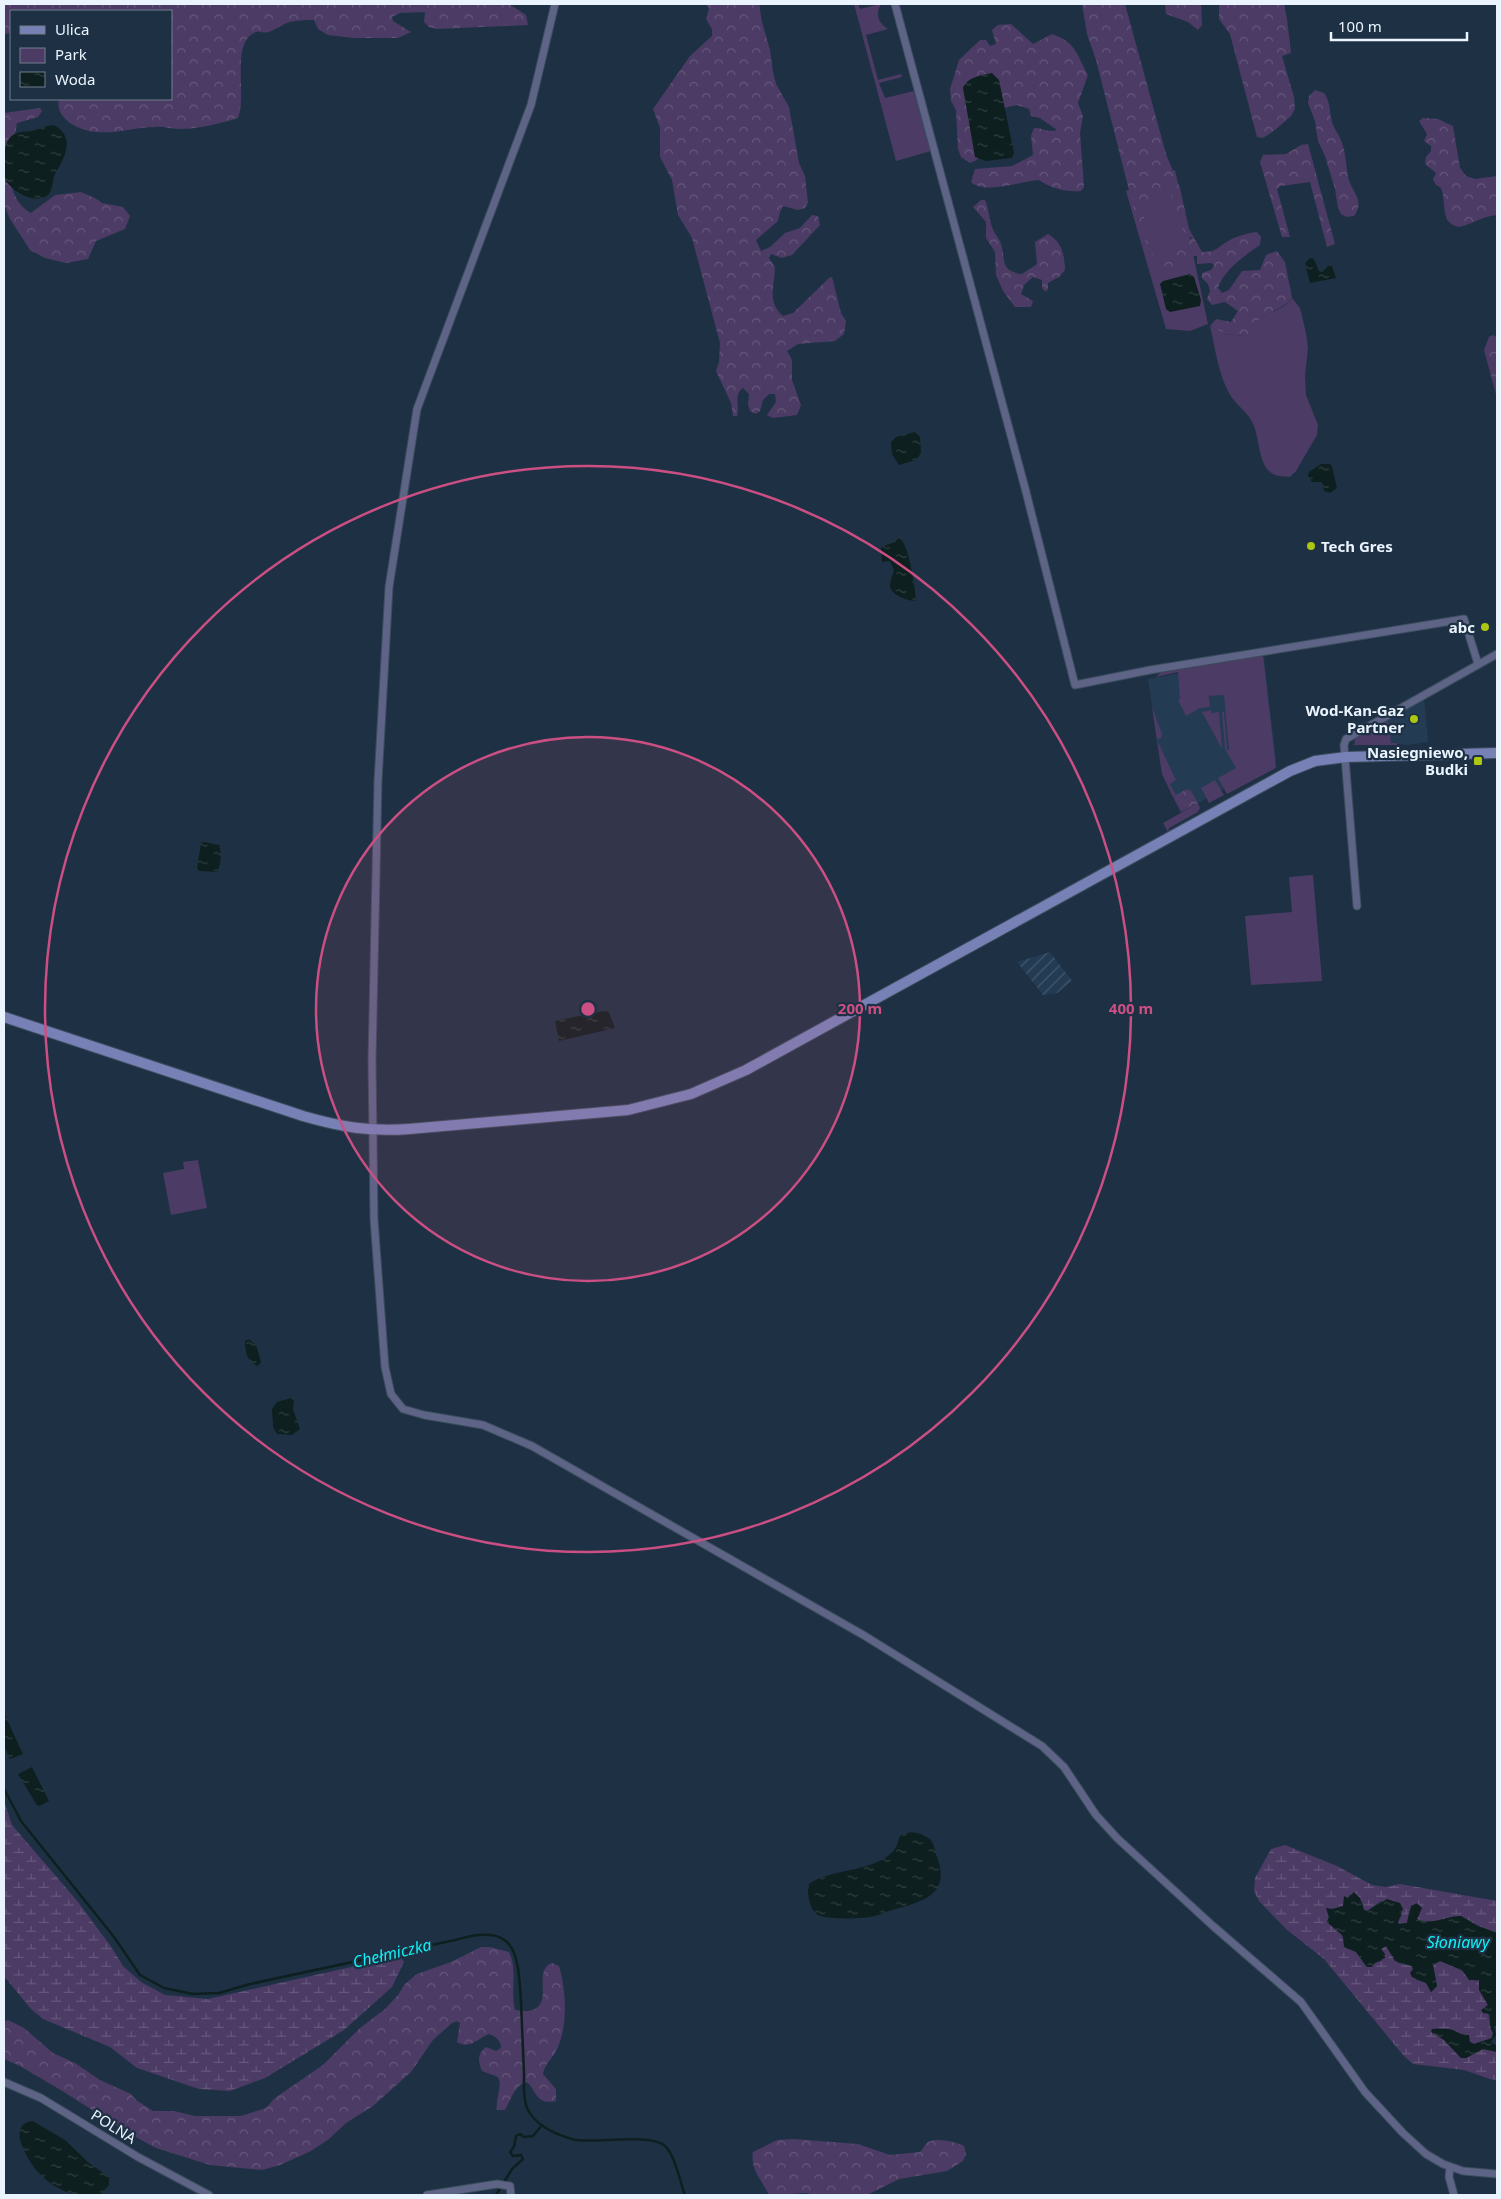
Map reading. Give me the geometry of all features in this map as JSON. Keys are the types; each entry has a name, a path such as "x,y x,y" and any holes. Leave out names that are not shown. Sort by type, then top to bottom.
{"main road":[{"path":"4,1017 338,1126 373,1130 430,1127 619,1111 662,1102 703,1089 761,1062 1290,771 1315,762 1346,757 1497,753"}],"street":[{"path":"555,4 530,105 416,409 388,597 378,781 373,1130 374,1219 389,1389 397,1404 403,1409 415,1413 483,1425 525,1442 866,1636 1030,1738 1057,1760 1096,1815 1112,1833 1213,1926 1301,2002 1365,2092 1403,2133 1426,2154 1450,2167 1463,2171 1497,2174"},
{"path":"894,4 1025,488 1075,685 1162,668 1464,619 1478,664"},
{"path":"1357,906 1344,745 1346,739 1497,654"},
{"name":"POLNA","path":"4,2082 41,2098 138,2157 209,2195"},
{"path":"1450,2167 1449,2177 1454,2195"},
{"path":"427,2195 500,2184 509,2186 510,2195"}],"shaded area":[{"path":"1264,658 1276,761 1181,812 1162,774 1148,679"},
{"path":"1424,697 1428,742 1407,745 1391,743 1389,723 1385,719"},
{"path":"1050,952 1072,981 1057,993 1043,995 1017,962"}],"green space":[{"path":"4,4 509,4 526,15 528,25 437,29 429,27 424,22 425,12 400,13 392,17 393,21 411,32 398,38 354,38 328,35 318,29 314,20 290,22 269,32 256,32 247,39 241,59 241,97 238,118 193,128 148,127 104,132 90,131 70,123 60,112 59,100 172,100 172,10 10,10 10,33 4,34"},
{"path":"706,4 759,4 776,84 789,107 799,163 805,176 808,203 805,208 798,210 783,206 778,221 756,240 761,251 770,247 785,233 800,228 812,215 818,216 820,225 792,255 782,258 771,254 769,258 775,267 773,299 775,305 783,316 793,313 832,277 841,313 846,321 844,334 835,341 798,344 787,351 792,360 792,380 801,405 797,415 773,418 767,415 776,402 775,394 769,394 763,400 760,411 756,414 750,411 748,404 749,394 743,388 737,398 737,416 733,416 731,403 716,371 719,362 720,343 692,238 678,215 672,180 660,157 660,128 653,109 690,56 712,36 712,29 706,19 709,9"},
{"path":"854,4 858,4 860,9 881,4 878,18 888,29 866,35 878,80 901,74 902,77 879,83 885,98 914,91 931,151 896,161"},
{"path":"1082,4 1125,4 1166,154 1180,188 1189,229 1202,252 1214,250 1246,234 1257,232 1261,237 1260,245 1230,270 1218,288 1222,293 1229,290 1242,271 1260,270 1266,255 1277,251 1285,262 1292,298 1282,307 1259,320 1253,331 1246,336 1225,334 1210,326 1216,319 1231,322 1238,311 1225,302 1212,305 1207,299 1210,291 1208,284 1202,278 1202,273 1211,270 1214,265 1211,263 1197,264 1197,256 1192,256 1185,260 1172,277 1166,271 1164,255 1173,247 1186,243 1192,238 1183,230 1168,190 1161,192 1152,200 1144,217 1154,261 1153,271 1150,266 1147,256 1148,247 1134,210 1096,60 1087,34"},
{"path":"1165,4 1201,4 1202,25 1198,30 1188,22 1166,14"},
{"path":"1219,4 1284,4 1291,53 1282,56 1294,97 1295,109 1291,116 1263,138 1257,137 1230,34 1219,19"},
{"path":"1011,24 1033,44 1052,34 1060,37 1075,50 1088,75 1078,103 1083,116 1080,133 1084,187 1081,191 1059,189 1039,180 993,187 977,186 971,182 975,169 1012,166 1033,155 1031,136 1034,128 1050,131 1057,130 1040,118 1031,116 1029,109 1017,105 1004,108 977,160 970,163 961,157 958,149 956,110 951,101 950,89 959,60 980,40 986,40 990,46 996,44 992,30 998,25"},
{"path":"1315,90 1324,93 1329,104 1332,122 1341,140 1348,177 1357,196 1359,206 1354,216 1347,217 1341,214 1338,208 1335,189 1325,156 1318,141 1315,121 1308,103 1309,96"},
{"path":"40,108 42,111 38,117 17,123 10,173 15,196 21,205 31,213 55,195 81,192 102,203 123,207 130,216 125,229 96,241 88,259 66,263 45,258 30,250 10,219 4,204 4,113"},
{"path":"1423,118 1438,119 1453,126 1460,168 1466,176 1475,179 1497,176 1497,215 1459,227 1449,221 1446,217 1441,188 1436,185 1433,179 1436,173 1425,164 1426,157 1431,151 1431,146 1424,141 1427,134 1419,121"},
{"path":"1308,144 1335,244 1327,247 1310,182 1281,186 1277,189 1290,237 1282,237 1260,162 1263,155 1286,154 1301,145"},
{"path":"1175,170 1208,324 1190,331 1166,329 1126,191"},
{"path":"981,200 985,200 992,227 1000,241 1006,267 1009,270 1022,274 1037,264 1035,242 1048,234 1057,241 1062,249 1065,270 1059,277 1048,283 1046,292 1042,288 1042,280 1033,277 1024,285 1021,294 1033,301 1031,307 1015,307 1003,291 996,275 995,252 986,238 986,222 973,207"},
{"path":"1292,298 1300,308 1306,333 1308,348 1305,376 1306,395 1318,425 1317,435 1296,471 1290,477 1273,474 1265,466 1254,426 1245,412 1232,398 1225,385 1219,369 1210,326 1225,334 1246,336 1259,319 1285,305"},
{"path":"1493,335 1497,337 1497,398 1484,350 1489,337"},
{"path":"1263,655 1276,768 1227,794 1218,778 1236,768 1225,749 1222,712 1224,712 1227,750 1229,750 1224,695 1207,696 1209,697 1210,707 1200,708 1186,716 1178,700 1180,699 1178,672 1156,677 1162,671"},
{"path":"1152,707 1162,734 1161,738 1157,740 1176,780 1170,784 1176,795 1173,797 1162,774"},
{"path":"1211,710 1211,713 1219,712 1222,749 1202,712"},
{"path":"1385,719 1389,723 1391,743 1397,743 1397,745 1353,745 1355,743 1354,737"},
{"path":"1215,780 1224,795 1209,803 1201,788"},
{"path":"1187,789 1191,791 1198,803 1181,812 1173,797"},
{"path":"1198,803 1200,808 1198,812 1169,828 1168,832 1163,823"},
{"path":"1313,875 1322,981 1251,985 1245,916 1292,912 1289,877"},
{"path":"198,1160 207,1208 171,1215 163,1173 184,1169 183,1162"},
{"path":"4,1801 12,1825 78,1902 123,1966 141,1982 165,1995 208,1999 400,1956 404,1962 392,1987 344,2030 265,2078 230,2091 199,2089 137,2068 110,2047 43,2019 30,2008 4,1976"},
{"path":"1285,1845 1337,1866 1372,1885 1386,1887 1400,1884 1497,1901 1497,1933 1478,1926 1461,1916 1422,1921 1417,1919 1420,1913 1409,1911 1407,1923 1399,1924 1398,1922 1402,1915 1381,1901 1367,1911 1364,1910 1362,1902 1350,1894 1348,1898 1344,1898 1343,1906 1331,1909 1327,1913 1329,1917 1327,1922 1341,1933 1346,1948 1356,1952 1365,1965 1382,1961 1381,1949 1386,1946 1398,1963 1412,1966 1416,1980 1426,1983 1431,1992 1437,1986 1433,1965 1440,1961 1461,1970 1475,1981 1479,1980 1482,1994 1488,2005 1486,2007 1493,2033 1492,2038 1474,2044 1465,2035 1444,2029 1431,2030 1444,2040 1461,2058 1466,2058 1483,2049 1497,2052 1497,2080 1464,2070 1413,2064 1403,2055 1324,1959 1286,1929 1259,1901 1254,1891 1255,1878 1271,1849"},
{"path":"481,1947 490,1947 509,1952 514,1974 513,1996 515,2010 530,2011 538,2007 542,2001 543,1979 546,1967 552,1963 559,1966 563,1985 565,2017 558,2047 543,2074 556,2089 556,2101 549,2102 539,2099 526,2082 518,2087 505,2110 497,2110 500,2085 498,2077 482,2071 479,2058 481,2052 486,2047 496,2051 501,2048 500,2043 496,2037 489,2034 474,2043 466,2045 457,2042 460,2023 457,2021 452,2023 433,2040 411,2072 373,2106 346,2123 329,2139 311,2151 280,2165 262,2170 210,2165 156,2148 20,2066 4,2059 4,2022 8,2020 24,2028 53,2053 75,2063 100,2080 131,2094 136,2100 153,2111 174,2111 195,2116 241,2116 266,2108 275,2098 323,2065 360,2028 385,2009 405,1984 417,1974 451,1962"},
{"path":"794,2139 858,2144 890,2155 920,2152 928,2142 941,2140 961,2144 964,2146 966,2154 963,2161 947,2171 899,2179 867,2195 815,2195 806,2193 769,2195 755,2170 753,2152 777,2140"}],"water":[{"path":"992,73 999,80 1014,153 1012,158 986,161 975,157 963,88 971,79"},
{"path":"54,125 65,135 67,142 65,155 54,176 52,188 46,196 41,198 35,199 23,195 6,181 4,153 6,145 10,138 17,133"},
{"path":"1310,258 1314,259 1319,271 1322,272 1328,266 1332,266 1336,278 1310,283 1305,263"},
{"path":"1190,274 1194,277 1201,300 1200,306 1170,312 1166,309 1160,284 1163,281"},
{"path":"915,432 920,437 921,453 916,460 899,465 892,454 891,442 896,437"},
{"path":"1321,464 1330,464 1332,466 1337,488 1330,493 1324,491 1322,482 1312,482 1308,476 1309,472"},
{"path":"899,537 906,548 911,566 916,600 914,601 903,598 893,592 890,586 894,570 890,561 882,562 881,547 895,542"},
{"path":"201,843 219,845 221,858 217,872 199,871 197,868"},
{"path":"608,1010 615,1028 559,1041 555,1021"},
{"path":"249,1339 256,1345 261,1362 258,1366 251,1362 247,1356 245,1341"},
{"path":"291,1398 294,1401 293,1409 300,1429 292,1435 277,1434 273,1427 272,1409 277,1402"},
{"path":"4,1713 23,1754 10,1759 4,1746"},
{"path":"32,1767 49,1801 38,1807 18,1774"},
{"path":"911,1832 921,1834 930,1839 938,1860 941,1872 940,1882 936,1890 929,1896 910,1905 887,1911 877,1916 837,1918 823,1917 815,1913 809,1901 809,1884 829,1875 879,1861 889,1855 896,1847 900,1836"},
{"name":"Słoniawy","path":"1354,1892 1360,1898 1364,1910 1367,1911 1387,1899 1400,1903 1403,1909 1399,1924 1407,1923 1411,1906 1417,1903 1422,1908 1417,1919 1422,1921 1461,1916 1478,1926 1497,1933 1497,2026 1494,2026 1496,2035 1491,2042 1497,2046 1497,2052 1483,2049 1466,2058 1461,2058 1444,2040 1431,2032 1432,2029 1451,2029 1469,2035 1470,2042 1474,2044 1492,2038 1490,2014 1483,2013 1481,2010 1488,2005 1479,1990 1479,1980 1469,1980 1462,1970 1440,1961 1433,1965 1437,1986 1431,1992 1426,1983 1412,1977 1410,1973 1413,1969 1412,1966 1395,1961 1386,1946 1381,1949 1385,1954 1385,1958 1375,1963 1372,1967 1367,1967 1356,1952 1344,1947 1343,1936 1327,1922 1329,1917 1326,1908 1333,1909 1343,1906 1344,1896 1348,1898"},
{"path":"33,2121 65,2140 89,2163 109,2177 109,2185 100,2195 81,2195 67,2192 52,2184 37,2171 24,2151 20,2135 21,2129 25,2124"}],"waterway":[{"name":"Chełmiczka","path":"4,1789 21,1821 114,1937 140,1975 164,1988 193,1994 219,1993 250,1984 475,1935 491,1935 502,1938 510,1945 518,1968 524,2096 529,2112 547,2129 573,2139 585,2141 637,2139 658,2142 669,2150 685,2195"},
{"path":"496,2195 512,2169 523,2159 521,2155 513,2156 510,2152 514,2147 516,2136 520,2134 524,2137 533,2136 542,2125"}],"place":[{"name":"Tech Gres","path":"1311,546"},
{"name":"abc","path":"1485,627"},
{"name":"Wod-Kan-Gaz Partner","path":"1414,719"},
{"name":"Nasiegniewo, Budki","path":"1478,761"}]}
